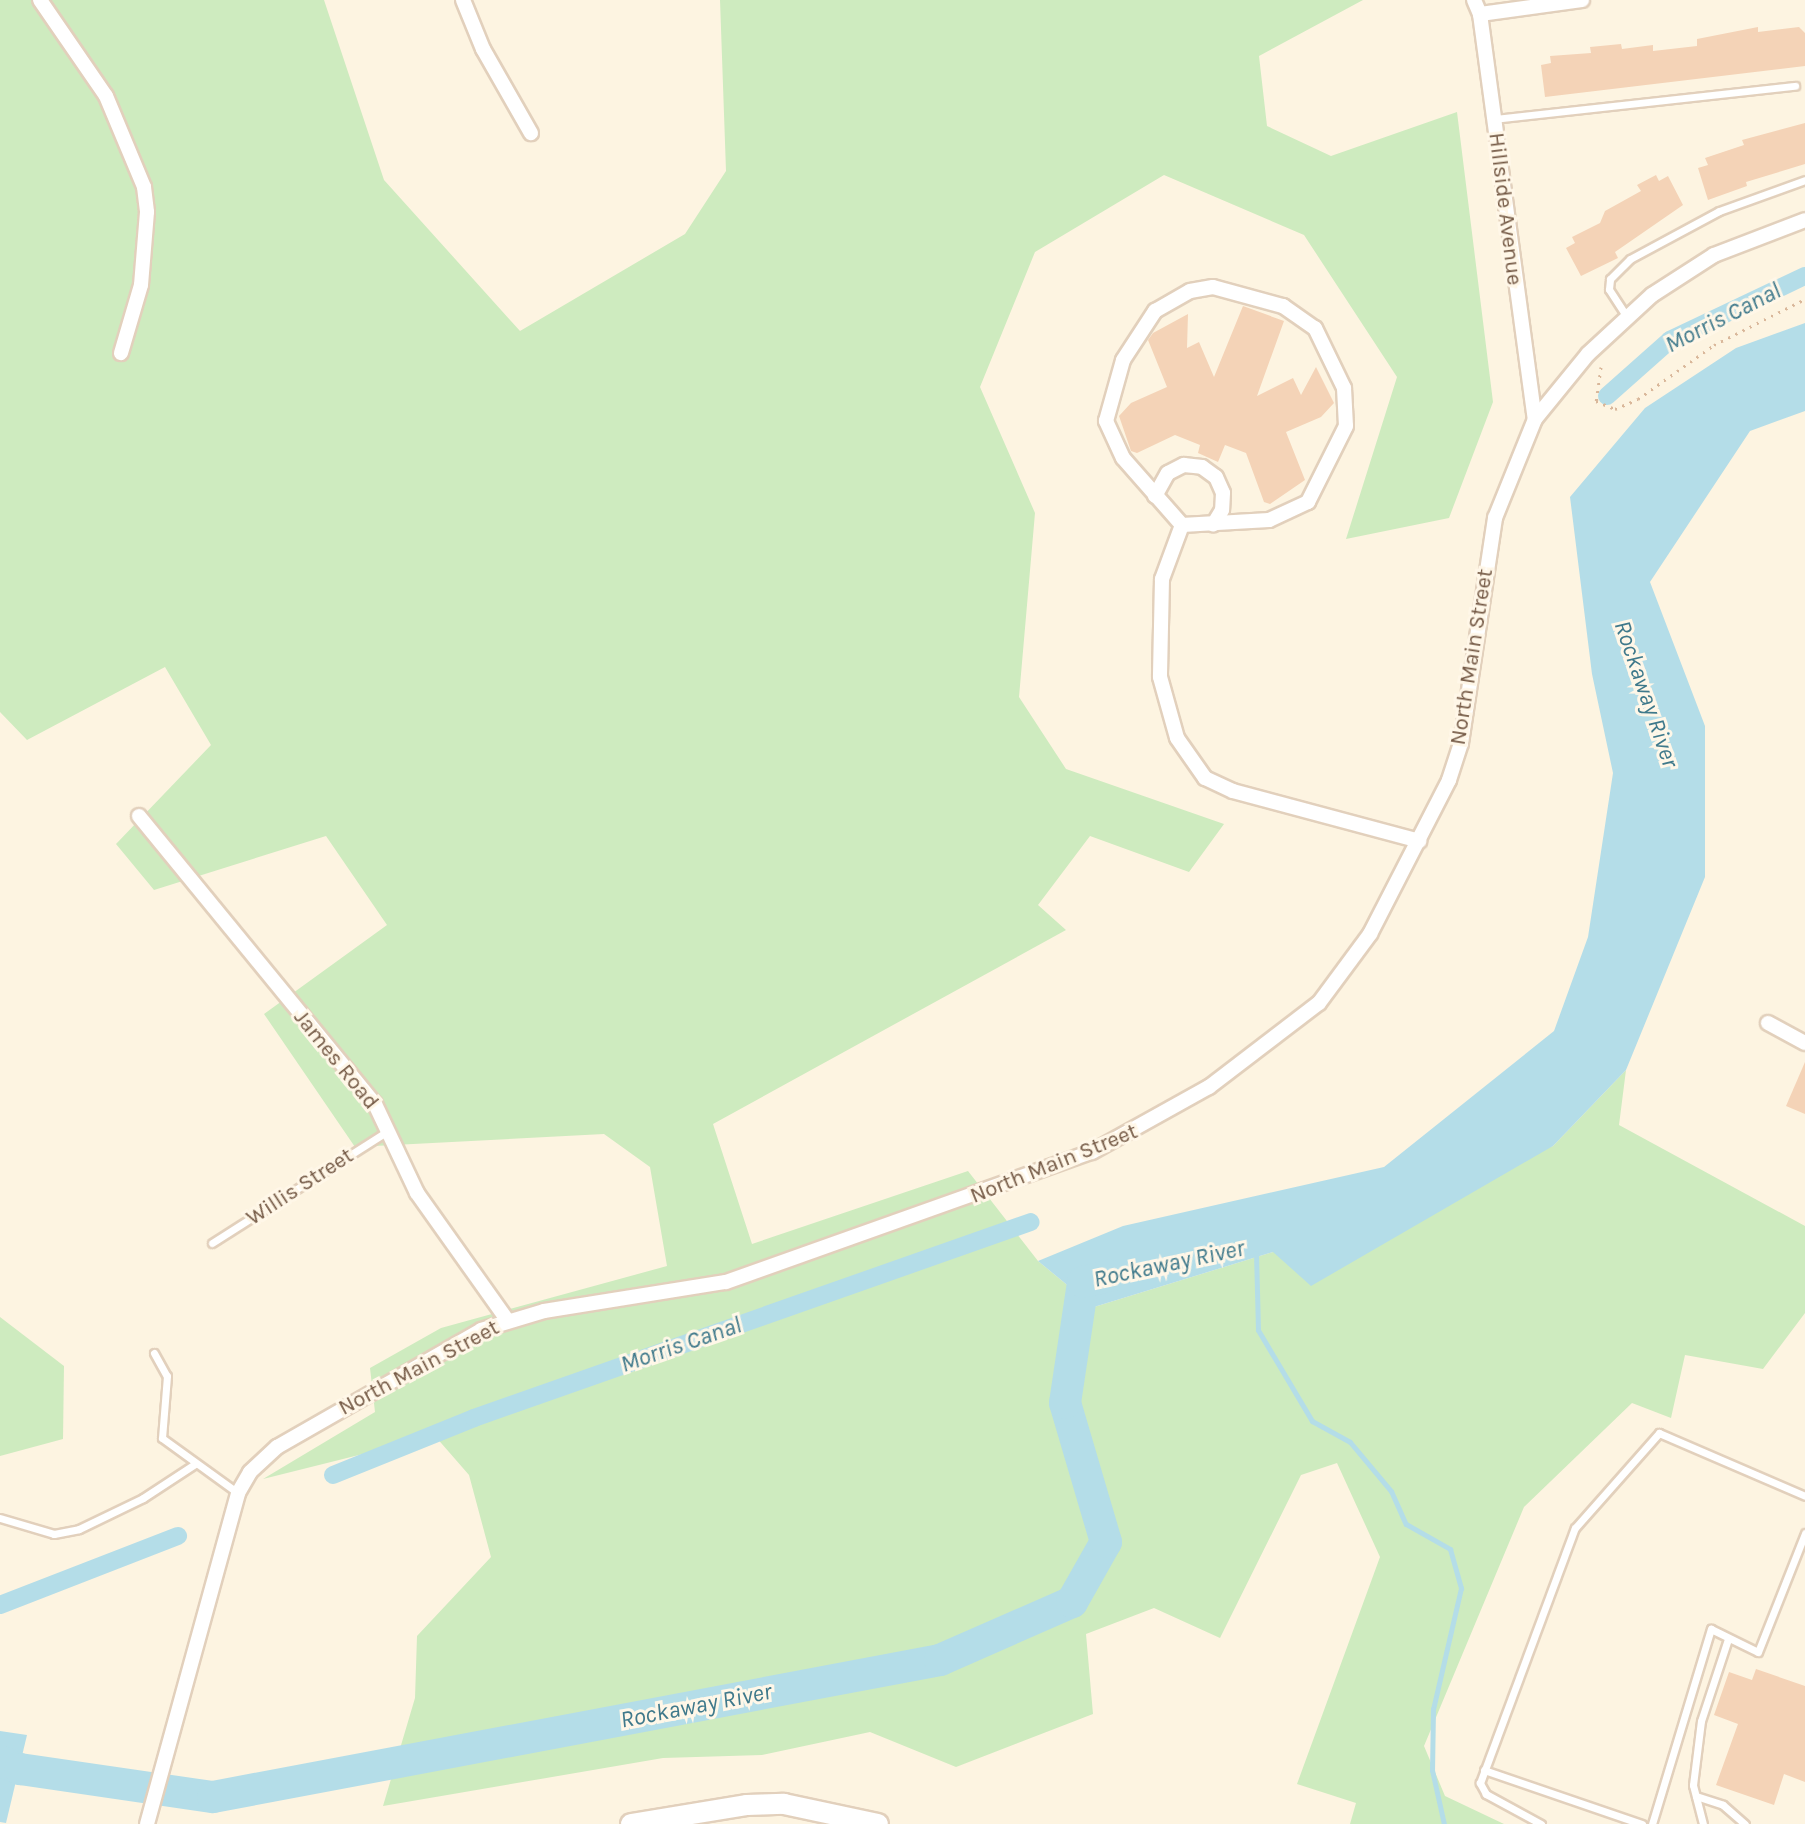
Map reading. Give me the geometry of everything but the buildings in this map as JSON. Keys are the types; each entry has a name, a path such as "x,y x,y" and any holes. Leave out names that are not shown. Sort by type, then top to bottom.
{"main road":[{"path":"631,1824 747,1805 784,1804 878,1824"}],"street":[{"path":"40,0 106,96 147,199 141,285 121,353"},
{"path":"463,0 483,49 531,133"},
{"path":"1477,7 1582,0"},
{"name":"Hillside Avenue","path":"1477,7 1535,419"},
{"name":"North Main Street","path":"147,1824 238,1493 250,1472 277,1447 481,1330 508,1321 726,1282 991,1191 1142,1128 1209,1087 1319,1003 1370,934 1419,841 1461,743 1495,518 1535,419 1568,375 1627,317 1714,255 1805,220"},
{"path":"1213,287 1283,306 1315,328 1331,354 1344,388 1346,426 1308,502 1269,520 1182,525 1155,496 1123,458 1106,421 1111,394 1134,338 1155,311 1190,291 1213,287"},
{"path":"1155,496 1162,479 1176,468 1202,467 1216,477 1223,493 1213,525"},
{"path":"1182,525 1162,579 1160,677 1177,738 1205,778 1233,791 1419,841"},
{"name":"James Road","path":"139,816 357,1080 388,1131 417,1193 508,1321"},
{"path":"1768,1023 1805,1043"}],"lane":[{"path":"1494,119 1795,86"},
{"path":"1627,317 1609,289 1610,279 1630,259 1719,211 1805,180"},
{"name":"Willis Street","path":"212,1243 388,1131"},
{"path":"154,1353 167,1376 162,1438 238,1493"},
{"path":"1541,1824 1486,1794 1480,1783 1575,1528 1659,1433 1805,1496"},
{"path":"0,1518 54,1534 79,1529 143,1498 195,1464"},
{"path":"1652,1824 1711,1629 1758,1652 1805,1533"},
{"path":"1703,1824 1696,1796 1701,1721 1728,1639"},
{"path":"1484,1770 1642,1824"},
{"path":"1696,1796 1723,1805 1745,1824"}],"path":[{"path":"1601,367 1596,401 1615,409 1638,399 1714,345 1805,299"}],"green space":[{"path":"0,0 324,0 384,180 520,331 685,234 726,171 720,0 1363,0 1259,56 1267,126 1331,156 1457,112 1493,402 1449,518 1346,539 1397,377 1304,235 1164,175 1035,252 980,387 1035,513 1019,697 1066,769 1224,824 1189,872 1090,836 1038,905 1066,930 713,1124 752,1244 968,1171 1038,1261 1094,1307 1273,1252 1553,1146 1626,1070 1619,1125 1805,1226 1805,1313 1763,1369 1685,1355 1671,1418 1632,1403 1524,1507 1424,1746 1445,1796 1504,1824 1350,1824 1356,1803 1297,1784 1380,1557 1337,1463 1301,1475 1220,1638 1154,1608 1086,1634 1093,1714 956,1767 870,1732 762,1755 663,1758 383,1806 415,1698 417,1636 491,1557 469,1475 435,1436 263,1479 375,1412 370,1368 441,1328 667,1266 650,1167 604,1134 355,1147 264,1014 387,925 326,836 154,890 116,844 211,745 165,667 27,740 0,712"},
{"path":"0,1317 64,1366 63,1439 0,1456"}],"water":[{"path":"1805,323 1805,411 1750,431 1650,582 1705,726 1705,877 1626,1070 1553,1146 1311,1286 1273,1252 1094,1307 1038,1261 1123,1226 1384,1167 1554,1031 1588,937 1613,773 1592,674 1570,497 1645,408 1736,348"},
{"path":"0,1731 27,1735 6,1823 0,1822"}],"waterway":[{"name":"Morris Canal","path":"1607,396 1670,340 1805,276"},
{"name":"Morris Canal","path":"333,1475 474,1418 1031,1222"},
{"path":"1256,1253 1258,1330 1312,1421 1350,1442 1391,1491 1406,1524 1450,1549 1461,1588 1433,1709 1432,1770 1444,1824"},
{"name":"Rockaway River","path":"0,1761 20,1769 213,1797 940,1660 1072,1602 1106,1542 1065,1403 1083,1282 1110,1276"},
{"name":"Morris Canal","path":"0,1605 178,1536"}]}
